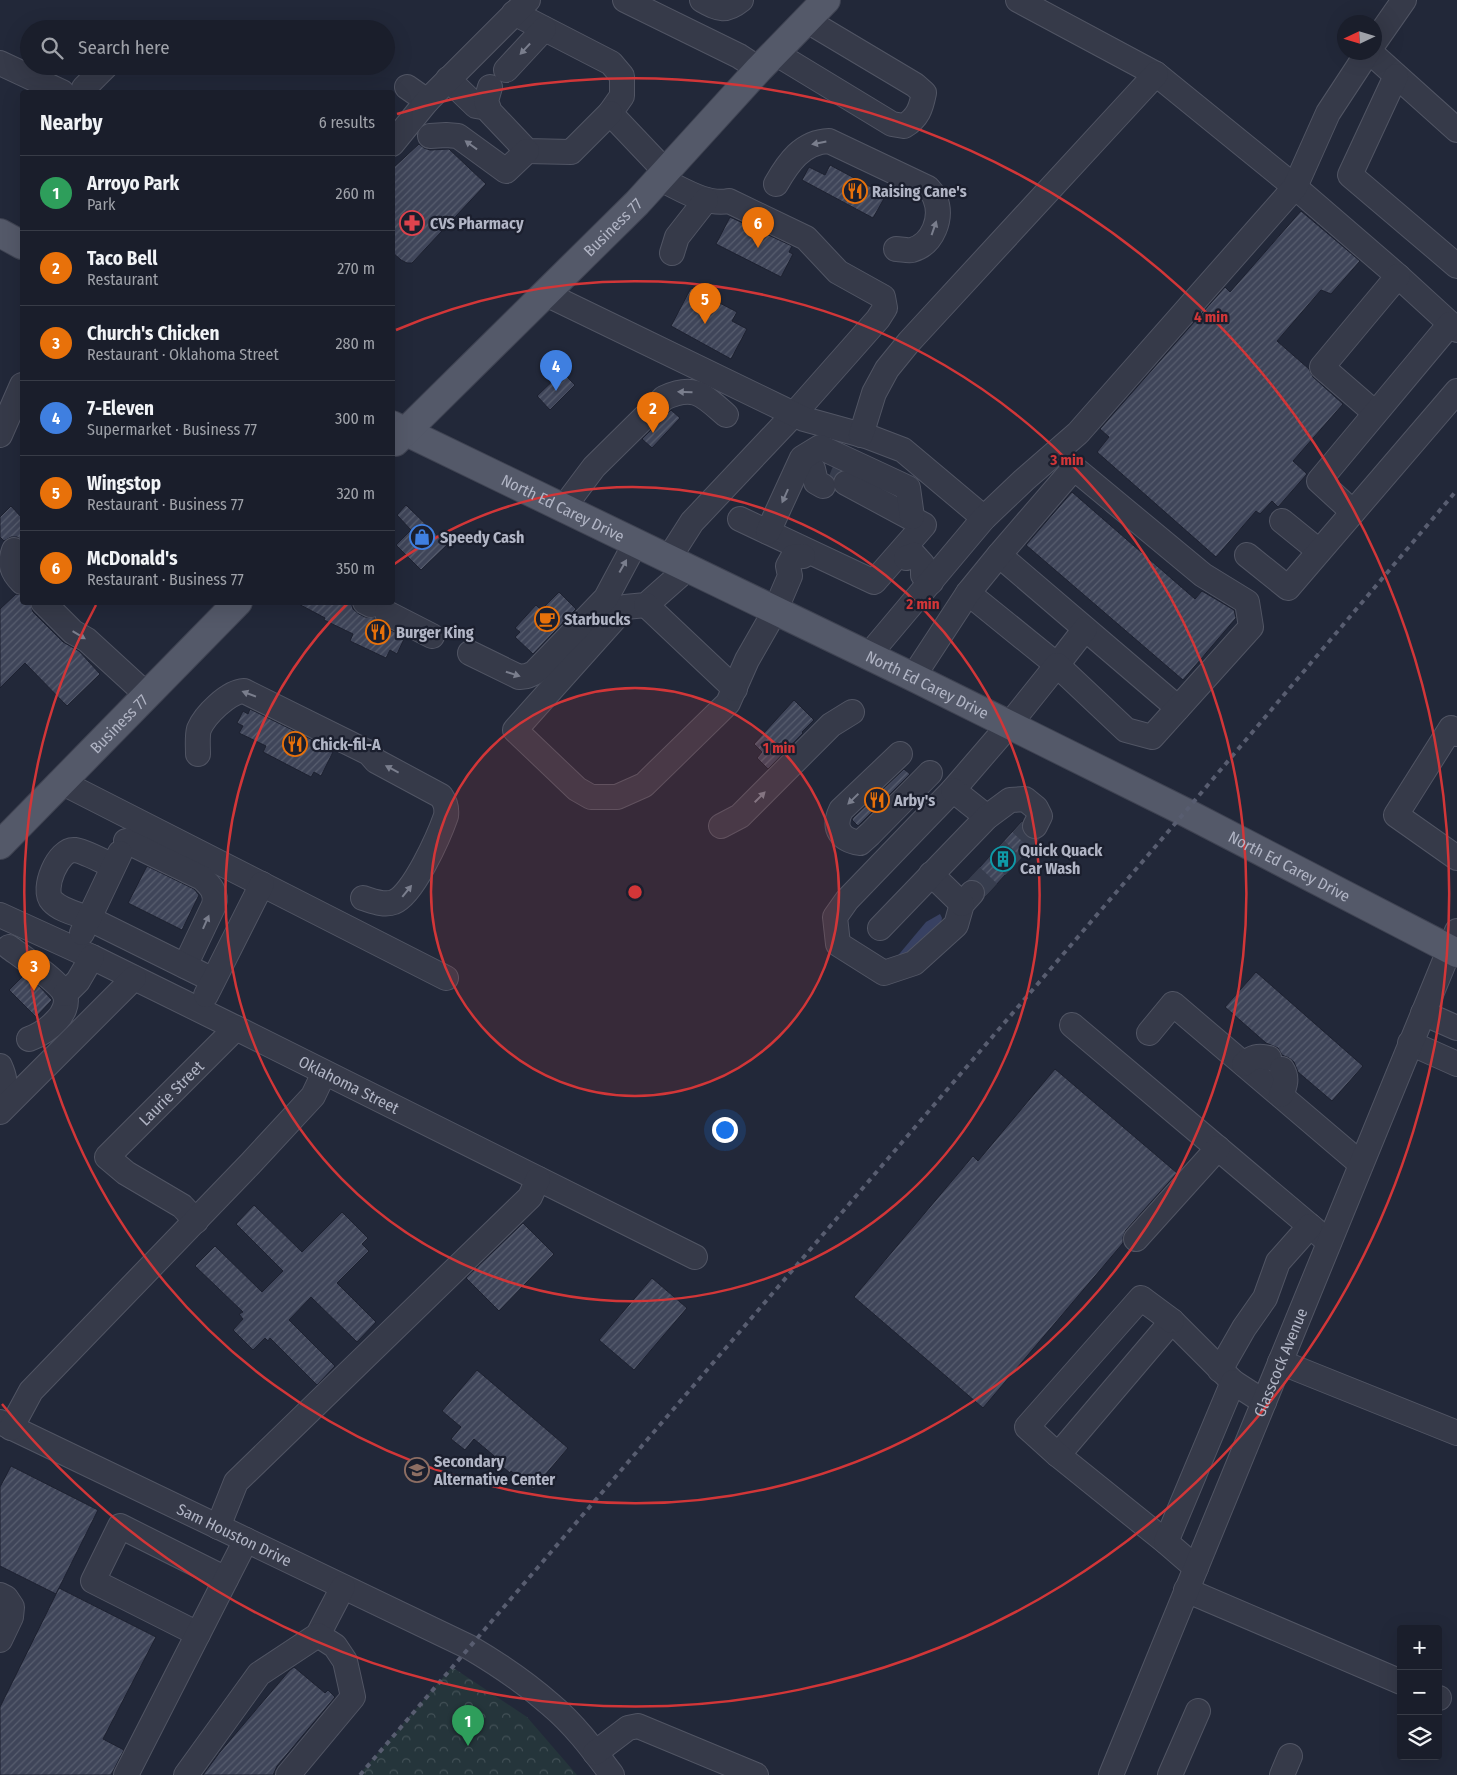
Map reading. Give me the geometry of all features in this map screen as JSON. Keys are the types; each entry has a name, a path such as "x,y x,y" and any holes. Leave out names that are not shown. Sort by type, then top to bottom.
{"main road":[{"name":"Business 77","path":"397,434 546,294 637,203 816,6"},
{"path":"0,233 20,244"},
{"name":"North Ed Carey Drive","path":"397,434 564,507 1454,944"},
{"name":"Business 77","path":"3,836 61,782 235,605"}],"street":[{"path":"625,0 738,56 767,61 892,124 904,126 913,121 921,108 924,92 816,6"},
{"path":"702,0 717,8 730,8 741,0"},
{"path":"1018,0 1156,74 1295,187 1454,327 1376,413 1319,480 1352,512"},
{"path":"1382,32 1404,0"},
{"path":"521,7 544,29 611,63 622,76 622,96 610,113 571,152 527,151 506,171 458,136 446,135 409,140 427,101 521,7"},
{"path":"506,70 544,29"},
{"path":"868,656 927,578 984,518 1078,433 1295,187 1328,113 1364,60"},
{"path":"1378,60 1457,130"},
{"path":"0,63 20,72"},
{"path":"861,435 874,393 887,369 909,342 1156,74"},
{"path":"26,75 58,90"},
{"path":"84,90 97,75"},
{"path":"1396,76 1350,176 1457,266"},
{"path":"448,79 476,106 489,98 490,112 527,151"},
{"path":"407,87 427,101"},
{"path":"610,113 663,175 714,201 730,201 806,238 838,272 883,297 885,308 878,319 794,414 692,522 679,563 646,605"},
{"path":"776,184 784,169 807,146 829,141 928,188 935,198 937,209 937,222 932,236 922,245 911,250 896,249"},
{"path":"672,253 677,237 714,201"},
{"path":"1376,413 1322,367 1398,276"},
{"path":"546,294 804,419 861,435 903,450 984,518"},
{"path":"0,435 20,390"},
{"path":"564,507 594,467 664,398 678,392 690,391 704,396 726,415"},
{"path":"1247,555 1288,588 1457,391"},
{"path":"740,519 805,553 874,582 903,555 924,525 910,516 830,476 802,458 820,447 908,488 910,516"},
{"path":"913,677 968,593 1074,468 1203,575 1247,602 1251,627 1152,737 1126,730 1057,665 968,593"},
{"path":"768,532 830,476"},
{"path":"1282,521 1319,551"},
{"path":"470,653 519,677 527,676 534,672 606,598 636,542"},
{"path":"14,550 10,560 14,573 20,580"},
{"path":"734,689 646,605 625,606 515,730 570,783 592,797 617,797 644,786 728,703 747,660 775,611 790,576 801,573 806,563 805,553"},
{"path":"903,555 903,568 907,572 912,576 927,578"},
{"path":"999,555 1178,708"},
{"path":"46,605 73,632 87,640 147,695"},
{"path":"374,607 432,636"},
{"path":"931,874 967,898 956,924 914,963 884,973 838,944 835,917 847,900 953,790 1009,725 1086,629"},
{"path":"198,754 200,728 208,716 230,695 237,691 244,691 368,753 376,761 441,796 445,801 446,816 425,862 410,888 401,899 392,903 380,903 363,898"},
{"path":"721,826 740,816 831,725 852,712"},
{"path":"1455,728 1396,816 1457,858"},
{"path":"900,754 841,810 837,818 838,829 842,836 849,841 860,842 870,834 930,773"},
{"path":"61,782 446,978"},
{"path":"953,790 987,817"},
{"path":"880,928 987,817 1010,800 1025,799 1036,808 1040,816 1035,826"},
{"path":"65,994 78,981 88,919 135,819"},
{"path":"126,841 202,878 212,888 216,898 214,905 185,966"},
{"path":"113,866 75,850 67,851 61,856 48,884 51,900 58,906 214,980"},
{"path":"199,1010 262,884"},
{"name":"Oklahoma Street","path":"0,915 83,953 236,1028 695,1257"},
{"name":"Glasscock Avenue","path":"1111,1775 1410,1043 1454,944"},
{"path":"9,947 49,978 65,994 66,1004 60,1017 46,1031 29,1039"},
{"path":"0,1112 134,978"},
{"path":"1149,1033 1173,1004 1361,1164"},
{"path":"1423,1013 1457,1028"},
{"path":"1072,1025 1329,1242"},
{"name":"Laurie Street","path":"196,1221 182,1206 126,1174 107,1157 236,1028"},
{"path":"1410,1043 1454,1055"},
{"path":"1244,1064 1254,1057 1261,1056 1276,1064 1285,1074 1286,1084 1280,1095"},
{"path":"0,1066 5,1076 4,1087 0,1091"},
{"path":"6,1425 31,1391 314,1096 324,1073"},
{"path":"1136,1239 1218,1148"},
{"path":"218,1527 236,1482 530,1197 538,1179"},
{"path":"1166,1542 1244,1328 1265,1298 1278,1262 1310,1226"},
{"path":"1196,1568 1058,1455 1027,1427 1141,1298 1172,1321 1226,1376 1264,1402"},
{"path":"1058,1455 1172,1321"},
{"path":"1280,1362 1457,1433"},
{"name":"Sam Houston Drive","path":"6,1425 469,1647 497,1663 552,1706 595,1753 612,1775"},
{"path":"198,1634 93,1581 120,1526 226,1579"},
{"path":"126,1775 246,1540"},
{"path":"186,1775 259,1674 318,1634 343,1587"},
{"path":"1186,1590 1397,1680"},
{"path":"0,1596 6,1598 12,1608 11,1617 0,1640"},
{"path":"288,1775 353,1697 345,1662 335,1646 318,1634"},
{"path":"1170,1775 1198,1711"},
{"path":"595,1753 628,1728 638,1726 756,1775"}],"green space":[{"path":"452,1667 527,1717 577,1775 359,1775"}],"water":[{"path":"940,914 942,918 941,923 906,966 890,965 926,922"}],"building":[{"name":"CVS Pharmacy","path":"419,144 430,150 449,149 486,184 412,263 407,263 395,255 395,166"},
{"name":"Raising Cane's","path":"830,165 886,195 873,218 802,180 809,167 825,175"},
{"path":"1301,211 1360,261 1331,294 1321,290 1277,341 1309,369 1313,377 1343,404 1293,461 1307,474 1278,507 1272,501 1260,514 1256,511 1216,557 1097,452 1109,437 1100,429 1225,287 1230,292"},
{"path":"730,217 792,246 789,252 793,254 781,277 716,244"},
{"path":"691,288 737,312 732,321 747,329 731,359 671,326"},
{"path":"562,372 575,385 550,410 537,396"},
{"path":"671,410 680,418 652,448 642,439"},
{"path":"1072,492 1195,599 1202,591 1234,610 1236,618 1183,680 1026,545"},
{"name":"Speedy Cash","path":"406,505 447,545 421,570 396,545 411,530 397,515"},
{"path":"11,506 20,516 20,539 11,537 4,541 0,537 0,517"},
{"name":"Starbucks","path":"559,592 576,609 533,654 515,637 520,632 515,628 536,605 541,610"},
{"path":"16,594 20,595 20,605 31,605 33,612 63,642 79,651 100,674 67,706 25,663 0,688 0,609"},
{"name":"Burger King","path":"301,605 352,605 353,609 359,614 375,618 381,625 405,637 397,654 390,650 386,658 350,641 353,634 324,620 325,618"},
{"path":"794,700 814,720 768,769 757,758 762,752 754,744"},
{"name":"Chick-fil-A","path":"250,709 327,747 326,749 333,752 321,776 314,772 311,777 263,752 266,746 239,733 243,726 237,723 243,711 248,714"},
{"path":"904,769 910,774 858,826 852,820 853,818"},
{"name":"Quick Quack Car Wash","path":"1023,820 1021,827 1024,834 1029,838 1038,839 985,897 985,889 982,883 968,880"},
{"path":"147,866 194,889 199,895 182,930 128,903"},
{"path":"1256,972 1363,1066 1332,1101 1298,1072 1294,1062 1282,1055 1278,1048 1266,1043 1225,1007"},
{"path":"24,975 40,987 52,1000 36,1017 9,990"},
{"path":"1055,1069 1177,1173 1126,1230 1123,1243 983,1408 854,1297 973,1156 978,1161"},
{"path":"254,1205 302,1252 342,1212 368,1238 362,1244 369,1251 337,1283 376,1322 357,1342 311,1297 289,1320 335,1366 317,1385 270,1338 268,1341 265,1338 253,1350 233,1330 243,1319 239,1314 243,1312 195,1266 215,1246 262,1292 283,1271 236,1224"},
{"path":"523,1223 554,1254 499,1311 466,1278"},
{"path":"652,1278 687,1308 634,1370 599,1340"},
{"path":"477,1370 568,1448 533,1489 497,1462 499,1460 474,1439 465,1450 451,1439 461,1427 442,1411"},
{"path":"11,1466 98,1510 56,1594 0,1566 0,1487"},
{"path":"59,1588 156,1637 103,1739 124,1750 111,1775 0,1775 0,1707"},
{"path":"294,1667 325,1693 328,1690 335,1697 277,1766 273,1775 203,1775 220,1752"}],"tunnel":[{"path":"829,476 846,483"},
{"path":"972,893 1035,826"}],"railway":[{"path":"360,1775 1185,812 1457,490"}],"place":[{"name":"Raising Cane's","path":"855,191"},
{"name":"CVS Pharmacy","path":"412,223"},
{"name":"McDonald's","path":"758,248"},
{"name":"Wingstop","path":"705,324"},
{"name":"7-Eleven","path":"556,391"},
{"name":"Taco Bell","path":"653,433"},
{"name":"Speedy Cash","path":"422,537"},
{"name":"Starbucks","path":"547,619"},
{"name":"Burger King","path":"378,632"},
{"name":"Chick-fil-A","path":"295,744"},
{"name":"Arby's","path":"877,800"},
{"name":"Quick Quack Car Wash","path":"1003,859"},
{"name":"Church's Chicken","path":"34,991"},
{"name":"Secondary Alternative Center","path":"417,1470"},
{"name":"Arroyo Park","path":"468,1746"}]}
